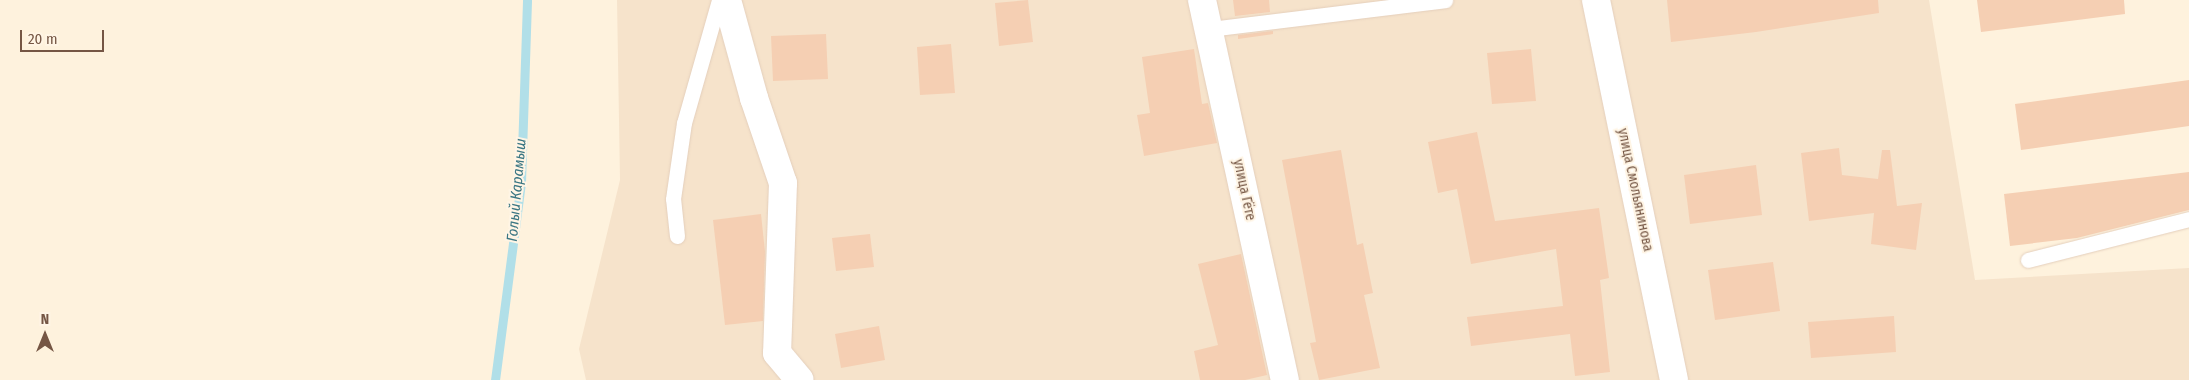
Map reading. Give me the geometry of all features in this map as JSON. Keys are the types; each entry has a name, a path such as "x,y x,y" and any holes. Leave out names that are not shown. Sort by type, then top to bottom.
{"street":[{"path":"727,0 754,98 783,183 777,353 800,380"},
{"name":"улица Гёте","path":"1202,0 1210,29 1285,380"},
{"name":"улица Смольянинова","path":"1596,0 1674,380"}],"lane":[{"path":"677,236 673,199 684,123 719,0"},
{"path":"1210,29 1445,0"},
{"path":"2028,260 2189,219"}],"shaded area":[{"path":"617,0 1929,0 1975,280 2189,268 2189,380 586,380 579,349 620,180"}],"building":[{"path":"1028,0 1033,42 999,46 995,3"},
{"path":"1233,0 1269,0 1270,12 1235,16"},
{"path":"1667,0 1878,0 1879,13 1756,32 1671,42"},
{"path":"1977,0 2124,0 2125,14 1981,32"},
{"path":"1273,31 1273,34 1238,39 1238,35"},
{"path":"826,34 828,79 773,81 771,36"},
{"path":"951,44 955,93 920,95 917,47"},
{"path":"1194,49 1202,104 1208,103 1217,143 1144,156 1137,115 1150,113 1142,57"},
{"path":"1531,49 1536,101 1492,104 1487,53"},
{"path":"2189,80 2189,126 2021,150 2015,104"},
{"path":"1477,132 1495,221 1599,208 1609,278 1600,280 1610,372 1575,376 1570,334 1471,346 1467,317 1563,306 1556,249 1471,264 1457,189 1438,193 1428,142"},
{"path":"1839,148 1842,175 1878,179 1882,150 1890,150 1897,206 1922,203 1916,250 1871,244 1874,213 1809,221 1801,153"},
{"path":"1341,150 1357,245 1363,243 1373,293 1364,295 1380,368 1319,380 1310,343 1316,342 1282,160"},
{"path":"1756,165 1762,215 1690,224 1684,175"},
{"path":"2189,172 2189,210 2077,238 2010,246 2004,194"},
{"path":"761,214 765,252 763,321 725,325 713,220"},
{"path":"870,234 874,267 836,271 832,238"},
{"path":"1241,254 1267,375 1245,380 1200,380 1194,351 1218,345 1198,264"},
{"path":"1773,262 1780,311 1715,320 1708,270"},
{"path":"1894,316 1896,352 1811,358 1808,322"},
{"path":"879,326 885,360 841,368 835,334"}],"waterway":[{"name":"Голый Карамыш","path":"495,380 521,182 527,0"}]}
